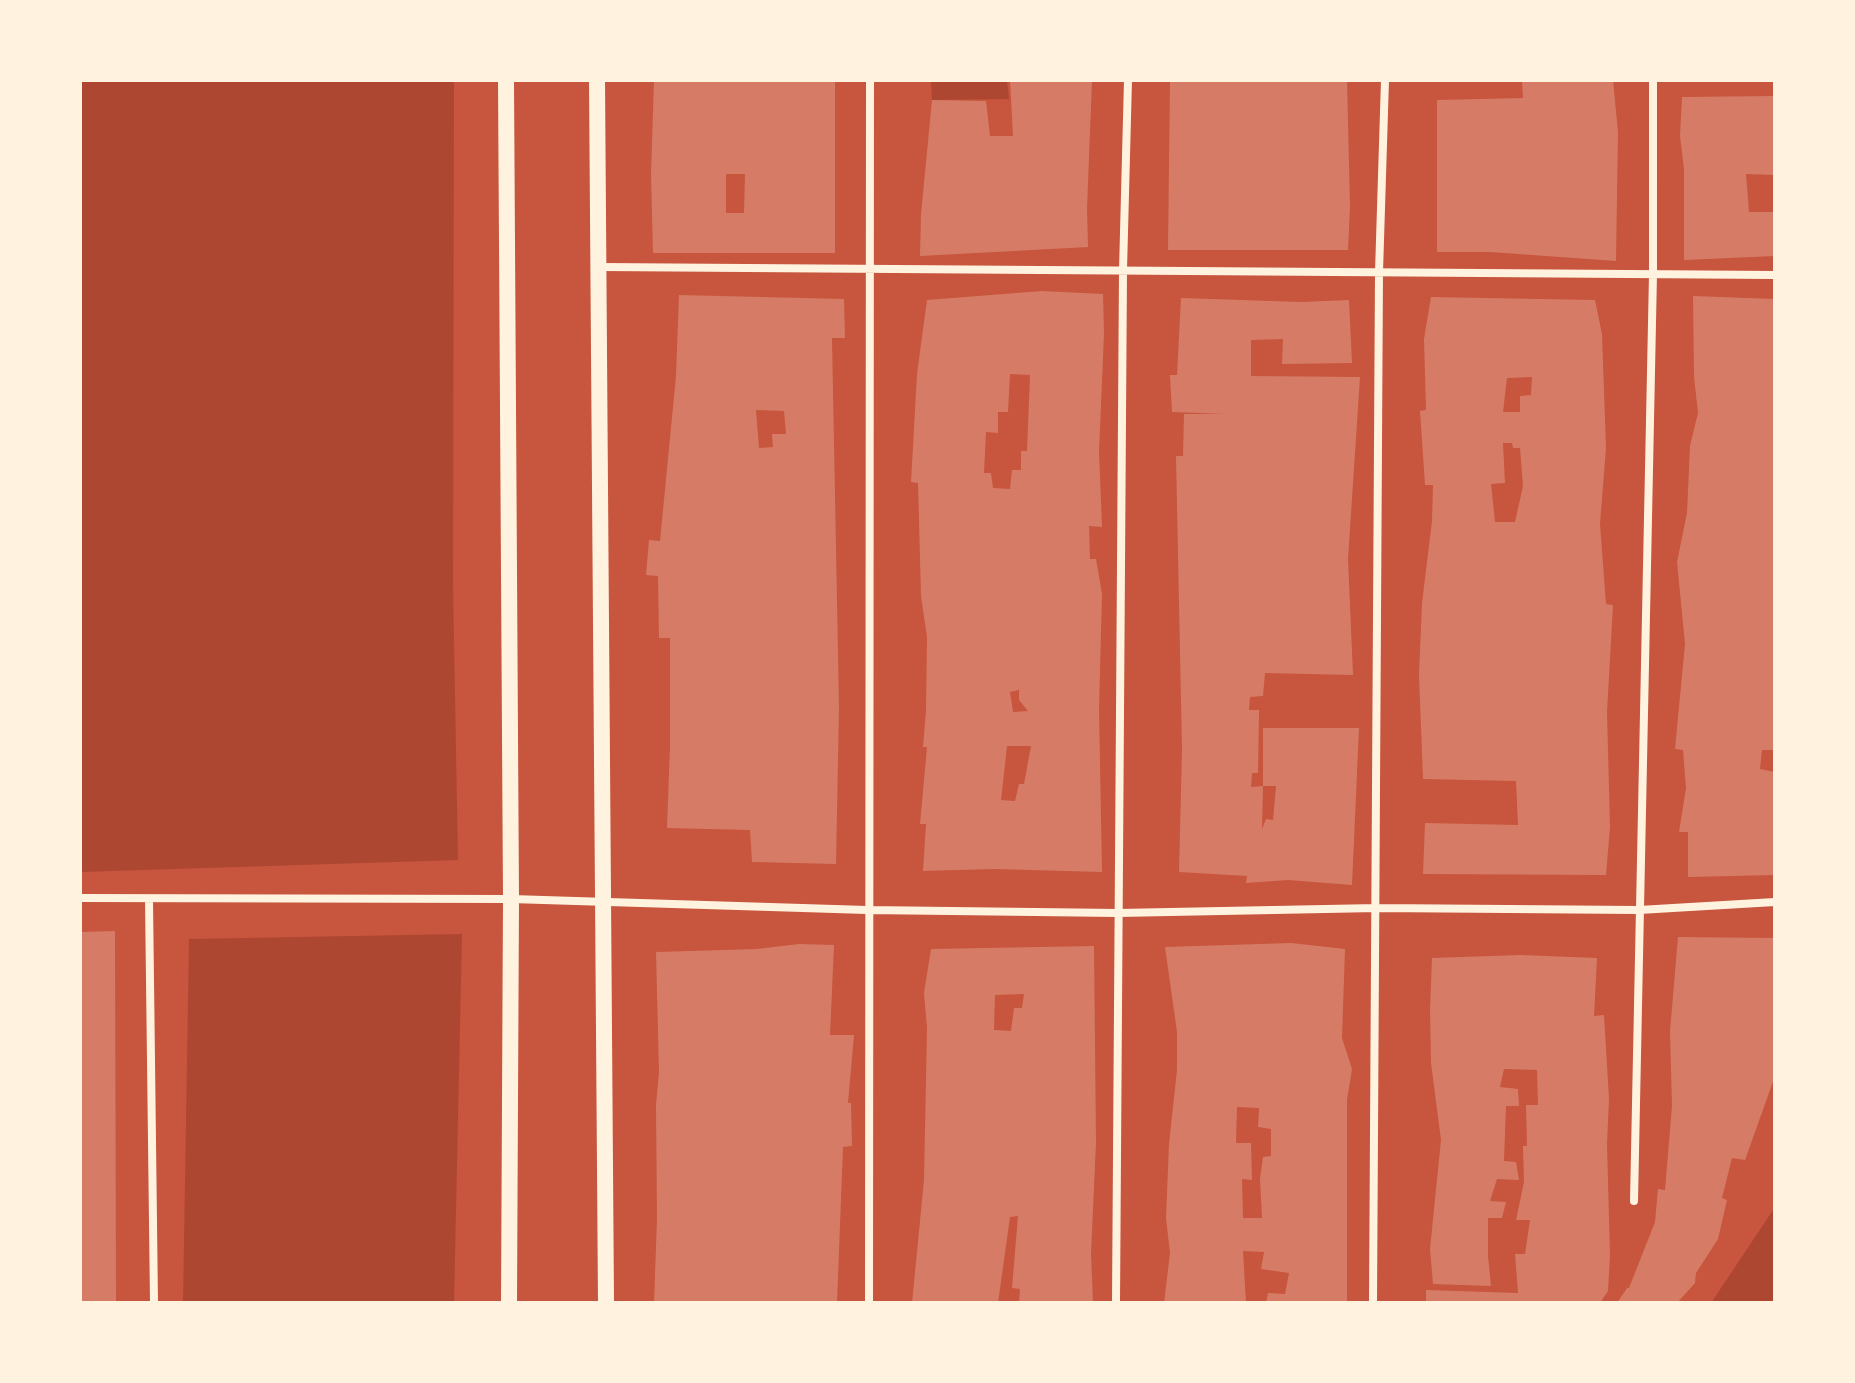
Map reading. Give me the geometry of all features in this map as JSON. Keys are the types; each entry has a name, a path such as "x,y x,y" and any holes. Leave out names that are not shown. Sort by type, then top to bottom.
{"main road":[{"path":"506,80 511,899 509,1303"},
{"path":"597,80 606,1303"}],"street":[{"path":"869,1303 870,80"},
{"path":"1116,1303 1123,270 1128,80"},
{"path":"1373,1303 1379,272 1385,80"},
{"path":"1634,1201 1653,274 1653,80"},
{"path":"600,267 1775,275"},
{"path":"80,898 511,899 867,910 1118,913 1377,908 1639,910 1775,902"},
{"path":"149,899 154,1303"}],"shaded area":[{"path":"80,80 454,80 453,585 458,860 80,872"},
{"path":"931,80 1007,80 1009,99 932,100"},
{"path":"462,934 454,1303 183,1303 189,939"},
{"path":"1775,1207 1775,1303 1711,1303"}],"building":[{"path":"654,80 835,80 835,253 653,253 651,174","holes":["726,174 745,174 744,213 726,213"]},
{"path":"1010,80 1092,80 1088,247 920,256 932,100 986,101 990,136 1013,136"},
{"path":"1170,80 1347,80 1348,250 1168,250"},
{"path":"1522,80 1613,80 1618,132 1616,261 1490,252 1437,252 1437,100 1523,98"},
{"path":"1775,96 1775,175 1746,174 1749,212 1775,212 1775,256 1684,260 1684,169 1680,136 1682,97"},
{"path":"1042,291 1103,294 1099,452 1102,527 1089,526 1090,559 1096,559 1102,594 1099,709 1102,872 995,869 923,871 926,824 920,824 927,747 923,747 927,637 921,596 918,483 911,482 917,374 927,300","holes":["1010,374 1030,375 1027,451 1021,451 1021,470 1012,470 1010,489 993,488 991,473 984,473 986,432 998,433 998,412 1008,412","1019,690 1019,700 1028,711 1013,712 1010,692","1007,746 1031,746 1024,784 1019,784 1015,801 1001,800"]},
{"path":"679,295 844,299 845,338 832,338 839,707 836,864 752,862 750,830 667,828 670,638 659,638 658,576 646,575 649,540 660,541 676,376","holes":["756,410 784,411 786,434 772,434 773,447 759,448"]},
{"path":"1693,296 1775,299 1775,750 1762,750 1760,769 1775,772 1775,875 1688,877 1688,832 1679,832 1686,788 1683,750 1675,749 1685,644 1677,562 1687,513 1690,446 1698,413 1694,377"},
{"path":"1431,297 1595,300 1602,334 1606,448 1600,524 1606,604 1613,605 1607,712 1610,827 1606,875 1423,874 1425,823 1518,825 1516,781 1423,779 1419,675 1433,485 1425,485 1420,411 1426,410 1424,339","holes":["1532,377 1531,395 1520,396 1520,412 1503,412 1507,378","1503,443 1512,443 1513,448 1520,448 1523,486 1515,522 1495,522 1491,484 1505,483"]},
{"path":"1181,298 1301,302 1349,300 1352,363 1282,364 1283,339 1251,340 1251,376 1360,377 1348,559 1353,675 1265,673 1263,696 1250,697 1249,710 1259,710 1258,773 1252,773 1251,787 1263,786 1263,728 1359,728 1352,885 1288,880 1246,883 1247,876 1179,872 1182,750 1176,456 1183,456 1184,414 1225,414 1172,412 1170,375 1177,375","holes":["1263,786 1276,786 1273,820 1266,819 1262,829"]},
{"path":"115,931 116,1303 80,1303 80,932"},
{"path":"1678,937 1775,938 1775,1076 1745,1160 1732,1158 1722,1198 1727,1200 1718,1239 1696,1273 1695,1283 1677,1303 1617,1303 1629,1288 1655,1222 1658,1189 1665,1190 1672,1106 1670,1031"},
{"path":"1291,943 1345,949 1342,1038 1352,1069 1347,1100 1347,1303 1266,1303 1268,1293 1285,1294 1289,1273 1261,1269 1264,1252 1243,1251 1246,1303 1164,1303 1170,1253 1166,1218 1169,1144 1177,1070 1177,1032 1165,947","holes":["1237,1107 1259,1108 1258,1127 1271,1129 1271,1156 1263,1157 1260,1179 1262,1218 1243,1218 1242,1179 1252,1180 1251,1143 1236,1143"]},
{"path":"799,944 834,945 830,1035 854,1035 848,1103 851,1103 852,1146 843,1147 837,1303 654,1303 659,1072 656,952 757,949"},
{"path":"1094,946 1096,1142 1091,1254 1093,1303 1019,1303 1020,1289 1012,1288 1018,1216 1010,1217 998,1303 912,1303 924,1180 927,1028 924,993 931,949","holes":["1024,994 1022,1008 1014,1008 1011,1031 994,1030 995,995"]},
{"path":"1521,955 1597,958 1594,1016 1604,1015 1609,1099 1608,1291 1600,1303 1426,1303 1426,1290 1518,1293 1515,1254 1525,1254 1530,1220 1516,1220 1524,1182 1526,1105 1538,1105 1537,1070 1504,1069 1500,1087 1518,1089 1519,1106 1506,1106 1504,1161 1516,1162 1519,1180 1497,1179 1490,1201 1506,1202 1502,1218 1488,1218 1491,1286 1433,1284 1430,1249 1441,1140 1431,1063 1430,1010 1432,958"}]}
